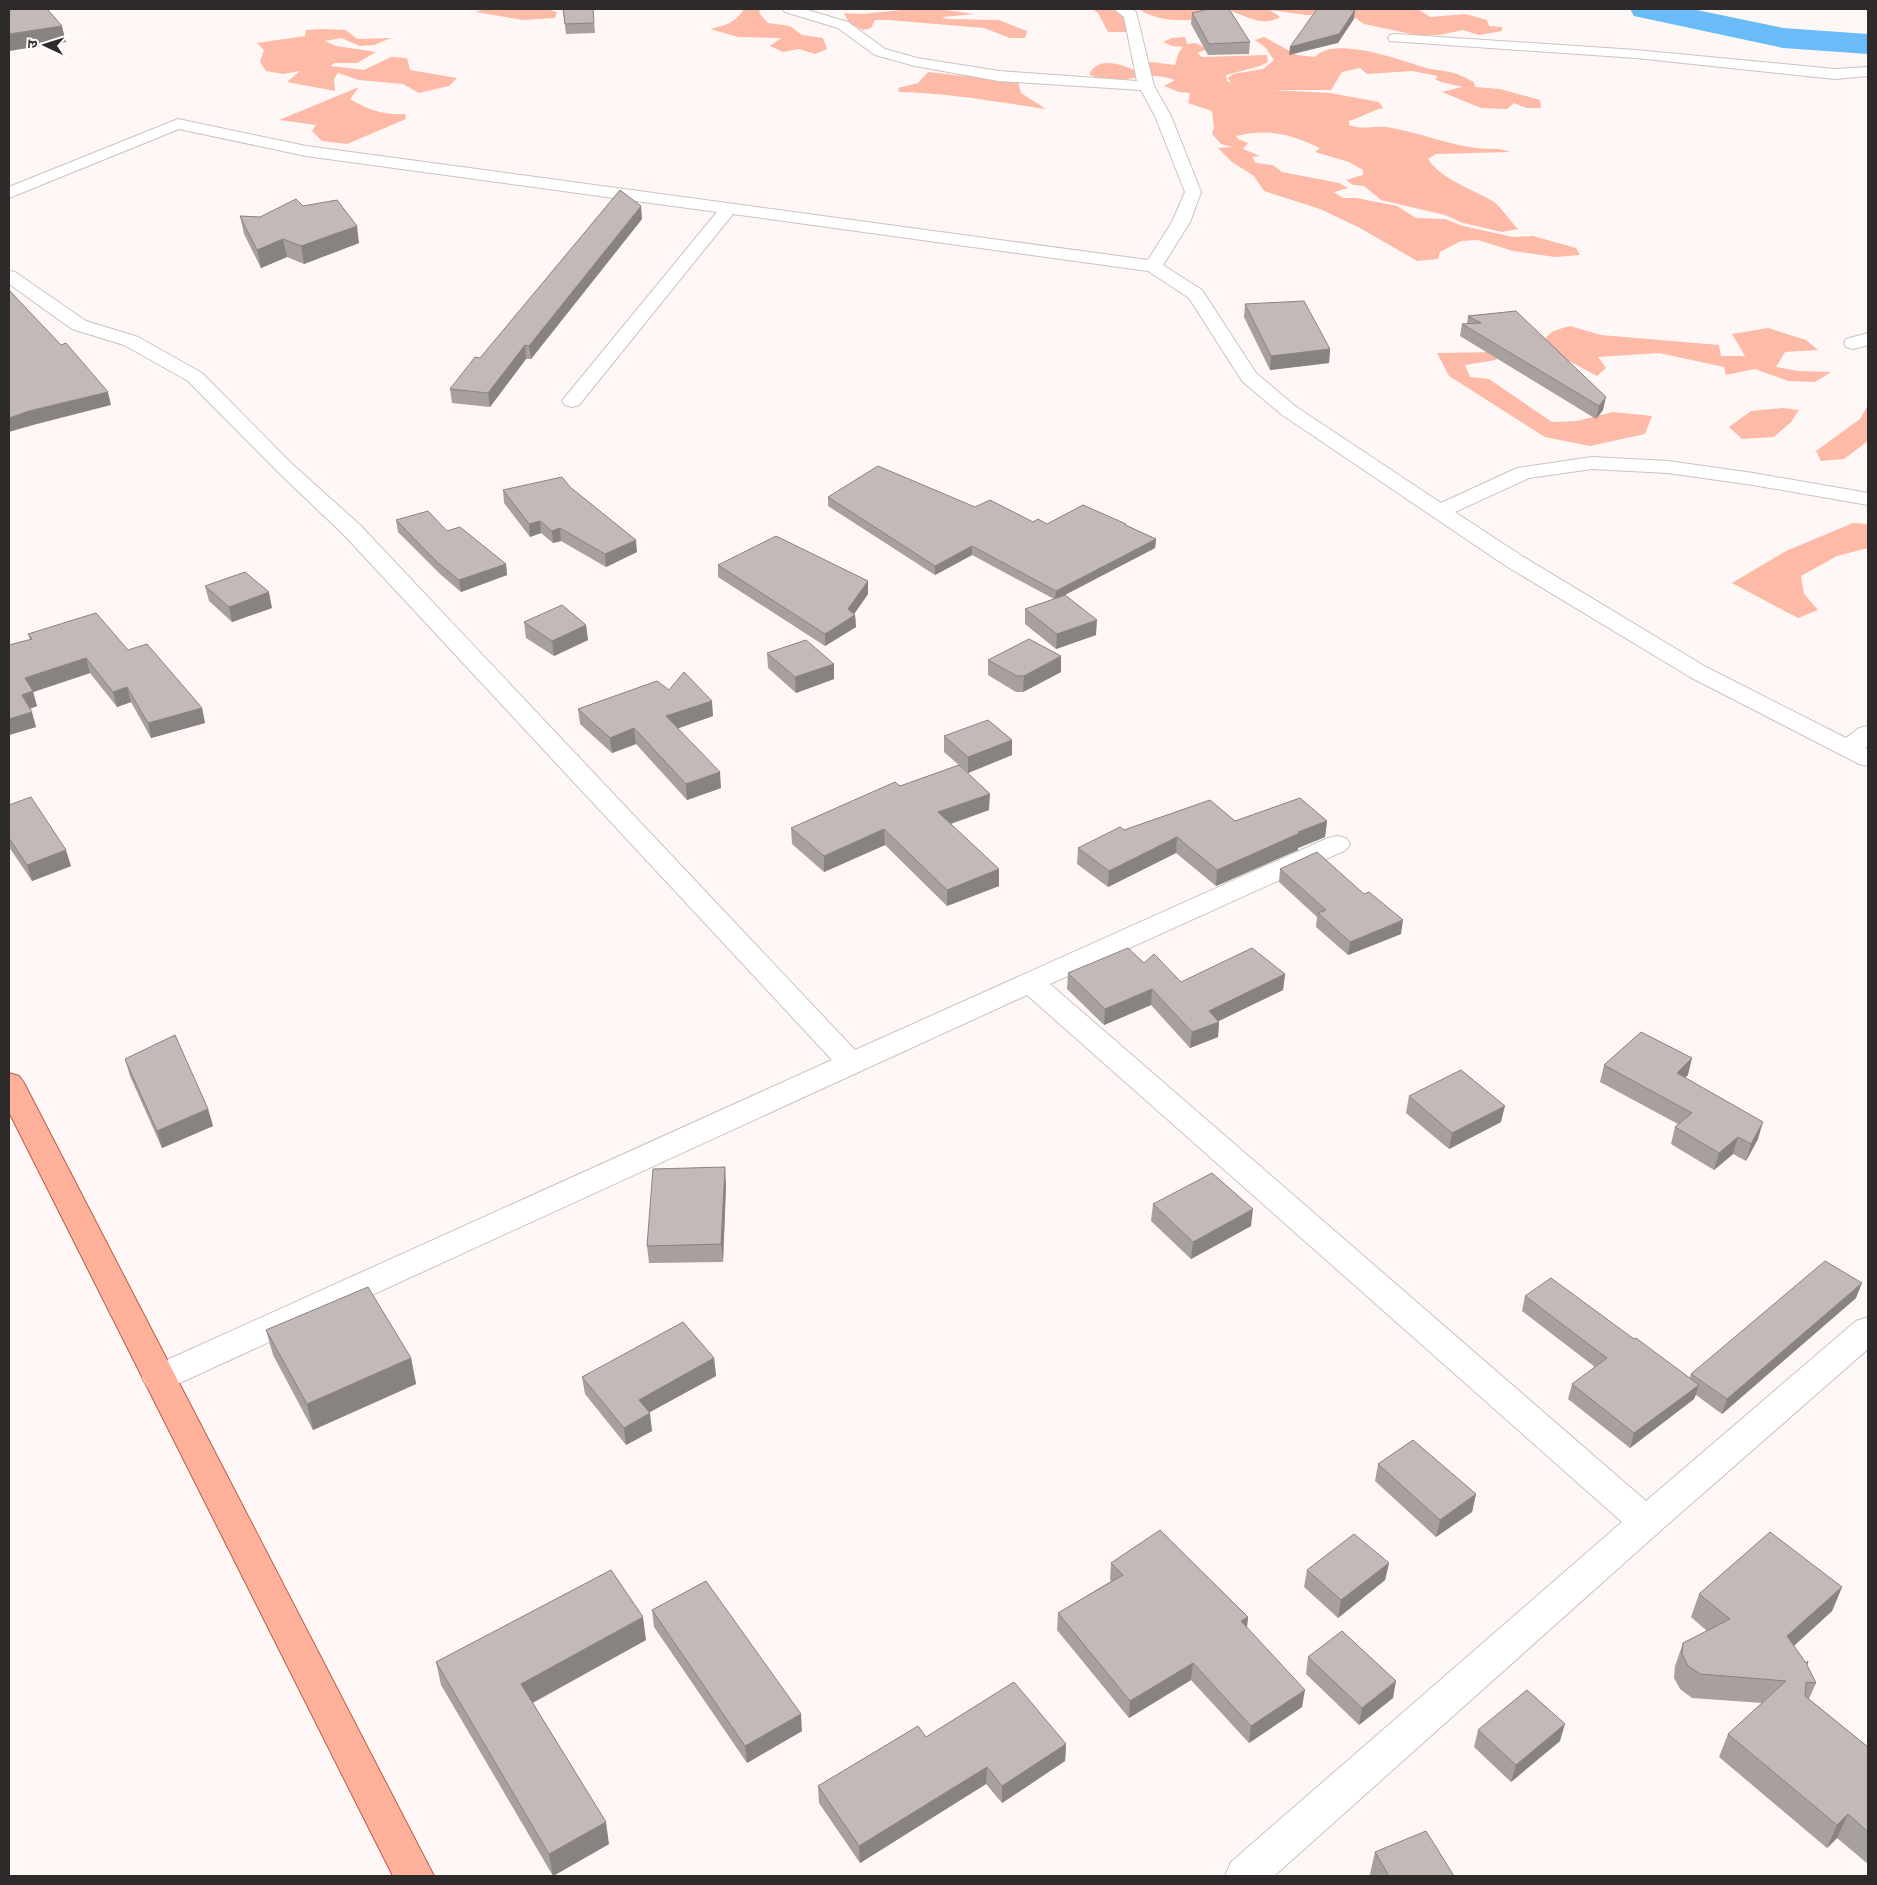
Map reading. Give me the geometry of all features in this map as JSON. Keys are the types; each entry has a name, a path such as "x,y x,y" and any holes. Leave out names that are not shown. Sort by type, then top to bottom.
{"main road":[{"path":"9,1083 414,1876"}],"street":[{"path":"790,9 843,25 880,52 914,62 999,76 1146,86"},
{"path":"1121,9 1131,15 1146,86 1163,116 1193,192 1181,222 1153,266"},
{"path":"1395,38 1636,54 1835,74 1868,71"},
{"path":"1835,74 1868,89"},
{"path":"9,193 178,124 306,151 1153,266 1196,294 1249,377 1288,410 1514,561 1698,672 1858,754 1868,733"},
{"path":"572,400 729,208"},
{"path":"9,276 79,325 130,341 195,377 284,468 352,530 851,1062"},
{"path":"1440,512 1524,472 1592,462 1687,470 1753,479 1868,499"},
{"path":"159,1378 851,1062 1337,844"},
{"path":"1030,982 1646,1522"},
{"path":"1245,1876 1646,1522 1868,1330"}],"shaded area":[{"path":"483,9 546,9 557,12 555,18 523,20 476,12"},
{"path":"742,9 759,9 760,14 768,23 790,26 802,35 823,38 827,49 815,54 799,49 783,52 770,46 781,38 738,37 710,29 732,21 740,15 743,11"},
{"path":"912,9 939,9 974,14 942,17 947,19 999,20 1027,31 1025,38 1010,38 984,28 888,20 875,20 871,28 863,30 849,23 844,13 862,14"},
{"path":"1092,9 1114,9 1122,12 1130,32 1108,32 1098,13"},
{"path":"1139,9 1226,9 1218,14 1195,20 1170,20 1147,14"},
{"path":"1233,9 1418,9 1430,17 1465,14 1487,20 1489,26 1502,27 1502,31 1479,35 1463,30 1439,35 1416,35 1364,24 1351,15 1316,12 1306,15 1270,10 1280,17 1274,20 1262,21 1231,11"},
{"path":"306,30 346,30 357,39 391,38 374,45 360,46 341,38 325,41 336,46 376,52 357,63 334,63 331,66 364,70 391,57 407,58 410,70 457,78 449,86 419,93 403,84 359,80 338,73 334,79 335,91 287,82 300,71 283,74 266,71 260,62 264,50 257,43 305,36"},
{"path":"1185,37 1187,44 1196,43 1208,49 1197,53 1202,57 1267,55 1268,62 1260,66 1226,75 1227,81 1231,83 1228,78 1233,74 1263,69 1274,60 1265,47 1255,40 1264,37 1297,55 1315,57 1325,51 1337,48 1353,49 1386,56 1426,68 1455,73 1474,82 1475,87 1500,89 1540,100 1541,108 1526,108 1514,103 1507,109 1481,108 1442,92 1462,87 1435,79 1438,76 1412,71 1367,74 1360,68 1342,72 1331,90 1273,90 1330,93 1379,102 1383,108 1349,121 1349,125 1363,128 1387,127 1465,146 1510,152 1436,154 1428,159 1449,178 1500,207 1518,229 1502,232 1463,223 1445,215 1381,200 1364,186 1353,185 1346,180 1363,175 1363,170 1349,162 1315,152 1320,148 1299,139 1269,133 1236,136 1238,139 1248,143 1243,149 1260,156 1252,157 1256,163 1273,165 1282,172 1339,183 1348,188 1334,192 1343,198 1356,198 1397,206 1416,218 1445,219 1463,226 1513,237 1533,236 1576,248 1580,255 1555,257 1513,251 1478,240 1461,241 1440,252 1438,259 1417,261 1360,228 1320,209 1264,191 1254,176 1232,162 1218,148 1232,147 1221,144 1212,134 1214,127 1212,111 1188,103 1190,93 1179,92 1164,86 1175,80 1152,76 1109,80 1099,79 1089,74 1093,68 1104,63 1117,64 1136,71 1151,62 1175,65 1179,52 1183,47 1172,46 1163,42 1172,38"},
{"path":"928,72 1018,82 1021,93 1046,109 954,96 899,92 898,88 918,83"},
{"path":"359,87 350,99 376,111 390,114 405,114 406,119 347,144 322,141 312,131 316,125 279,120"},
{"path":"1570,326 1601,335 1719,345 1721,356 1745,356 1732,334 1768,328 1806,340 1818,350 1785,352 1776,367 1798,371 1831,372 1815,382 1788,381 1755,369 1726,375 1724,367 1659,353 1598,357 1606,368 1597,376 1569,361 1540,353 1544,341 1550,334 1558,329"},
{"path":"1499,352 1496,360 1465,365 1470,377 1489,379 1552,422 1577,421 1613,412 1652,416 1645,434 1590,446 1545,437 1449,376 1437,353"},
{"path":"1868,405 1868,441 1844,459 1821,461 1816,451 1860,419"},
{"path":"1783,408 1799,410 1791,422 1774,437 1742,439 1729,427 1751,411"},
{"path":"1853,523 1868,524 1868,548 1837,556 1801,576 1804,594 1818,610 1798,618 1732,583 1786,551"}],"building":[{"path":"9,9 47,9 62,26 9,34"},
{"path":"563,9 593,9 594,23 565,24"},
{"path":"1209,9 1229,9 1250,42 1209,44 1192,13"},
{"path":"1317,9 1355,10 1339,34 1290,47"},
{"path":"620,190 641,206 529,346 525,345 488,393 450,389 475,357 480,358"},
{"path":"296,199 303,206 337,200 357,226 301,246 283,239 257,250 240,216 260,217"},
{"path":"9,290 61,345 66,343 108,392 29,411 9,418"},
{"path":"1304,301 1330,349 1271,356 1245,304"},
{"path":"1516,311 1606,397 1599,406 1462,324 1481,323 1468,316"},
{"path":"878,466 975,507 990,500 1033,522 1038,519 1047,524 1083,505 1156,539 1056,591 972,546 935,566 828,497"},
{"path":"562,477 570,487 636,540 605,554 560,528 552,531 540,521 529,524 503,490"},
{"path":"428,511 447,531 460,527 506,564 459,580 438,563 396,520"},
{"path":"776,536 868,581 848,609 855,615 825,634 718,565"},
{"path":"245,572 269,592 229,607 205,586"},
{"path":"1065,595 1097,620 1057,634 1025,609"},
{"path":"562,605 586,625 552,641 524,622"},
{"path":"96,613 128,650 147,644 202,708 148,723 127,687 113,692 86,658 25,678 33,691 22,695 32,712 9,719 9,645 32,639 28,634"},
{"path":"1029,639 1061,656 1024,676 1017,676 988,660"},
{"path":"806,640 834,664 795,677 767,653"},
{"path":"684,672 712,701 666,716 720,772 686,784 634,728 610,738 578,709 657,681 669,690"},
{"path":"988,720 1012,740 968,757 944,736"},
{"path":"959,765 990,794 938,812 999,869 947,890 884,829 824,856 791,828 895,782 900,786"},
{"path":"31,797 66,850 27,865 9,838 9,805"},
{"path":"1300,798 1327,821 1298,832 1300,833 1217,870 1177,837 1109,871 1078,848 1120,827 1124,830 1210,800 1235,821"},
{"path":"1317,852 1364,894 1369,892 1403,920 1350,942 1318,913 1326,910 1280,869"},
{"path":"1128,948 1144,963 1154,954 1181,982 1252,948 1285,974 1209,1011 1219,1022 1192,1032 1152,989 1105,1009 1068,973"},
{"path":"1641,1032 1692,1058 1677,1073 1763,1122 1751,1144 1738,1137 1719,1153 1675,1127 1692,1113 1604,1065"},
{"path":"175,1035 208,1109 157,1131 125,1059"},
{"path":"1461,1070 1505,1106 1452,1133 1409,1096"},
{"path":"725,1167 721,1244 647,1246 653,1169"},
{"path":"1212,1173 1253,1209 1193,1242 1153,1204"},
{"path":"1825,1261 1862,1283 1727,1399 1691,1374"},
{"path":"1551,1278 1699,1385 1634,1433 1572,1384 1607,1358 1525,1296"},
{"path":"368,1287 411,1358 307,1404 266,1330"},
{"path":"683,1322 714,1358 639,1400 650,1413 624,1428 582,1377"},
{"path":"1413,1440 1476,1494 1440,1520 1378,1464"},
{"path":"1160,1530 1248,1617 1241,1621 1305,1690 1251,1726 1193,1663 1130,1701 1058,1613 1123,1575 1111,1563"},
{"path":"1770,1532 1842,1587 1787,1636 1806,1663 1808,1661 1807,1665 1816,1683 1806,1682 1805,1696 1868,1747 1868,1832 1848,1814 1837,1825 1728,1734 1786,1681 1700,1674 1688,1666 1682,1654 1683,1643 1730,1619 1699,1594"},
{"path":"1354,1534 1389,1563 1341,1600 1307,1570"},
{"path":"611,1570 643,1617 521,1684 606,1822 549,1854 436,1662"},
{"path":"706,1581 801,1714 745,1746 652,1610"},
{"path":"1342,1631 1396,1681 1362,1708 1308,1657"},
{"path":"1014,1682 1066,1744 1002,1786 987,1767 859,1846 818,1786 918,1726 926,1737"},
{"path":"1527,1690 1565,1724 1516,1765 1478,1730"},
{"path":"1426,1831 1454,1876 1389,1876 1375,1852"}],"waterway":[{"path":"1646,9 1783,38 1868,44"}]}
